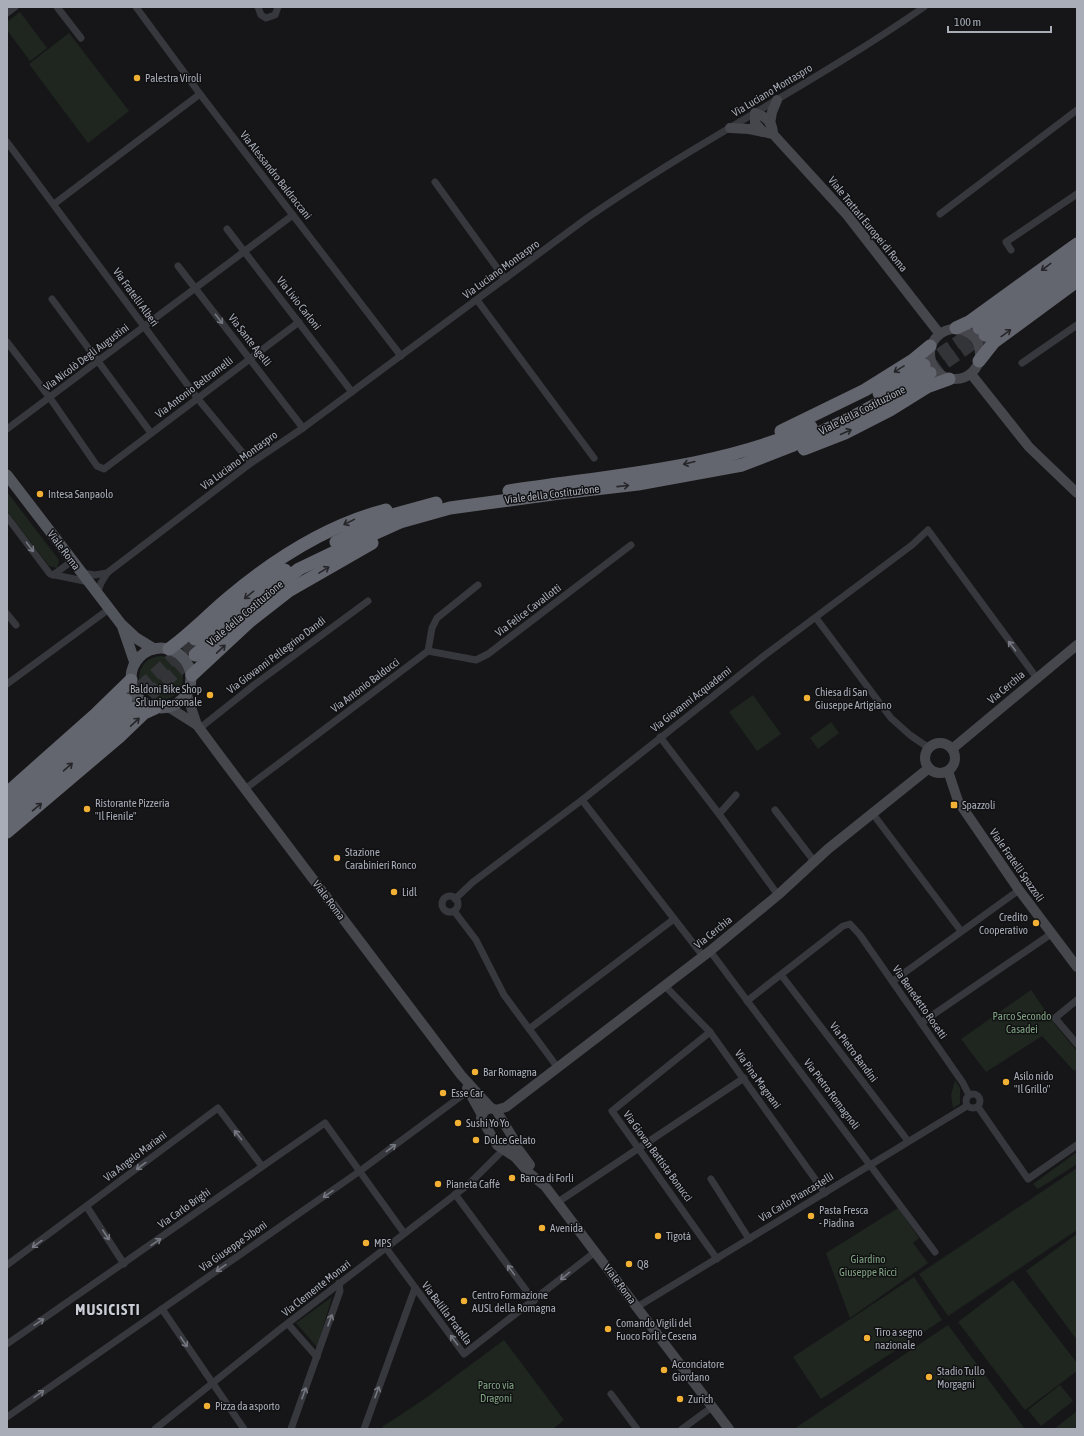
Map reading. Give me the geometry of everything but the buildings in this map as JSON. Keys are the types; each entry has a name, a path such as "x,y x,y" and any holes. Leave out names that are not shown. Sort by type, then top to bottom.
{"highway":[{"path":"956,328 970,322 1077,244"},
{"path":"1077,256 982,332 1077,268"},
{"path":"979,361 994,342 1077,281"},
{"path":"727,454 781,431 865,390 913,360 930,346"},
{"name":"Viale della Costituzione","path":"195,639 253,592 303,558 385,517 536,486 660,470 772,442 832,418 927,369 901,391 847,420 791,446 742,465 638,484 445,505 400,522 299,569 250,607 195,655"},
{"path":"742,465 792,453 845,433 890,410 927,387 949,379"},
{"path":"169,649 228,598 272,564 326,534 360,517 424,498 445,505 436,517 398,530 341,560 290,590 249,622 192,675"},
{"path":"7,793 97,713 131,680"},
{"path":"7,806 130,704 7,820"},
{"path":"7,832 144,714 155,708"}],"main road":[{"name":"Viale Roma","path":"7,475 121,624 136,638 154,649"},
{"name":"Viale Roma","path":"121,624 135,663"},
{"path":"154,649 169,649 184,658 192,675 192,682 187,695 176,705 170,708 155,708 146,705 138,698 133,690 131,680 135,663 140,656 154,649"}],"street":[{"path":"7,13 15,7"},
{"path":"56,7 81,38"},
{"name":"Via Alessandro Baldraccani","path":"136,7 200,94 401,356"},
{"path":"258,7 261,15 266,18 275,15 278,7"},
{"name":"Via Luciano Montaspro","path":"98,594 101,583 107,573 250,463 303,428 631,188 851,55 924,7"},
{"path":"54,204 200,94"},
{"path":"730,128 769,130 772,112 777,100"},
{"path":"940,214 1077,110"},
{"name":"Viale Trattati Europei di Roma","path":"755,113 755,123 769,130 842,209 939,333"},
{"name":"Via Fratelli Alberi","path":"7,142 198,399 250,463"},
{"path":"435,182 505,279"},
{"path":"1011,250 1006,242 1077,194"},
{"name":"Via Nicolò Degli Augustini","path":"7,429 293,215"},
{"name":"Via Livio Carloni","path":"227,229 352,392"},
{"name":"Via Sante Agelli","path":"178,266 303,428"},
{"path":"52,299 152,433"},
{"path":"477,300 594,458"},
{"name":"Via Antonio Beltramelli","path":"50,398 97,466 102,469 110,466 299,322"},
{"path":"1022,363 1077,325"},
{"path":"956,328 968,332 977,342 980,348 979,361 971,374 961,378 949,379 939,374 931,364 930,346 939,333 956,328"},
{"path":"7,342 50,398"},
{"path":"971,374 1029,448 1077,492"},
{"path":"7,517 50,574 89,582"},
{"name":"Via Giovanni Acquaderni","path":"455,899 473,882 582,800 765,655 912,545 928,530 1036,677"},
{"name":"Via Felice Cavallotti","path":"428,651 476,660 488,654 631,545"},
{"path":"53,575 72,561"},
{"path":"81,572 95,575 107,573"},
{"path":"428,651 432,628 437,618 478,585"},
{"name":"Via Giovanni Pellegrino Dandi","path":"198,727 368,601"},
{"path":"7,684 109,609"},
{"path":"7,614 16,625"},
{"path":"816,618 891,718 910,735 930,748"},
{"name":"Via Cerchia","path":"952,749 1036,677 1077,645"},
{"name":"Via Antonio Balducci","path":"245,789 428,651"},
{"name":"Viale Roma","path":"187,695 198,727 461,1075 493,1109 513,1138 512,1142 535,1172 538,1179"},
{"name":"Viale Roma","path":"170,708 198,727"},
{"path":"660,737 778,895"},
{"path":"940,744 952,749 955,760 948,771 938,773 929,768 926,757 930,748 940,744"},
{"name":"Via Cerchia","path":"493,1109 506,1107 666,986 778,895 814,861 929,768"},
{"name":"Viale Fratelli Spazzoli","path":"948,771 958,801 1051,934 1076,963"},
{"path":"719,814 736,795"},
{"name":"Via Pietro Romagnoli","path":"582,800 674,918 747,1001 935,1252"},
{"path":"775,810 814,861"},
{"path":"873,814 961,931"},
{"path":"893,982 1019,890"},
{"path":"451,896 455,899 458,905 454,911 449,912 445,910 442,903 446,897 451,896"},
{"path":"454,911 476,940 504,994 558,1068"},
{"path":"529,1029 674,918"},
{"name":"Via Benedetto Rosetti","path":"782,976 843,926 850,924 856,928 963,1082 969,1095"},
{"path":"921,1023 1051,934"},
{"path":"747,1001 782,976"},
{"name":"Via Pietro Bandini","path":"782,976 908,1141"},
{"name":"Via Pina Magnani","path":"666,986 710,1032 825,1193"},
{"path":"1077,1000 1056,1018 1077,1044"},
{"name":"Via Giovan Battista Bonucci","path":"710,1032 612,1111 717,1259"},
{"name":"Viale Roma","path":"461,1075 482,1115 482,1121 501,1147 514,1157 529,1173 538,1179 558,1202 729,1429"},
{"path":"558,1202 744,1078"},
{"name":"Via Giuseppe Siboni","path":"7,1417 360,1171 464,1094 470,1092"},
{"path":"974,1094 978,1096 980,1100 978,1107 971,1109 967,1106 965,1101 969,1095 974,1094"},
{"name":"Via Carlo Piancastelli","path":"637,1307 967,1106"},
{"path":"501,1121 506,1107"},
{"path":"978,1107 1028,1179 1077,1145"},
{"name":"Via Angelo Mariani","path":"8,1263 218,1108 262,1166"},
{"path":"482,1115 487,1109 493,1109"},
{"name":"Via Carlo Brighi","path":"7,1344 325,1123 360,1171"},
{"path":"501,1147 512,1142"},
{"name":"Via Clemente Monari","path":"155,1429 163,1426 288,1324 455,1194 491,1163 501,1147"},
{"path":"360,1171 404,1233"},
{"path":"711,1179 748,1239"},
{"path":"455,1194 534,1301"},
{"path":"87,1206 124,1264"},
{"name":"Via Balilla Pratella","path":"386,1248 464,1354 595,1252"},
{"path":"291,1429 340,1291 340,1283"},
{"path":"364,1429 415,1288"},
{"path":"162,1309 244,1429"},
{"path":"288,1324 317,1357"},
{"path":"611,1394 637,1429"},
{"path":"682,1429 712,1407"}],"green space":[{"path":"20,12 47,48 30,61 7,30 7,22"},
{"path":"69,33 129,111 88,143 29,64"},
{"path":"7,492 59,560 57,568 49,566 7,511"},
{"path":"157,656 165,656 177,662 183,674 183,682 177,694 165,700 157,700 145,694 139,682 139,674 145,662"},
{"path":"753,695 781,734 757,751 729,712"},
{"path":"831,722 839,733 818,749 810,738"},
{"name":"Parco Secondo Casadei","path":"1031,990 1057,1027 1077,1051 1077,1069 1074,1071 1042,1036 986,1072 961,1039"},
{"path":"955,1080 960,1088 960,1104 953,1108 951,1095"},
{"path":"1077,1152 1077,1164 1038,1189 1033,1184"},
{"path":"1077,1168 1077,1230 948,1316 919,1274"},
{"name":"Giardino Giuseppe Ricci","path":"898,1208 919,1238 913,1243 928,1263 850,1318 826,1253"},
{"path":"1077,1234 1077,1340 1026,1271"},
{"name":"Tiro a segno nazionale","path":"914,1277 942,1320 821,1399 793,1357"},
{"path":"1013,1280 1077,1363 1077,1371 1025,1410 958,1322"},
{"path":"332,1297 317,1347 296,1323"},
{"name":"Stadio Tullo Morgagni","path":"948,1325 1025,1429 794,1429"},
{"name":"Parco via Dragoni","path":"504,1340 564,1420 553,1429 383,1429 382,1427 426,1398"},
{"path":"1060,1385 1073,1401 1041,1426 1028,1410"},
{"path":"1077,1411 1077,1429 1054,1429"}],"tunnel":[{"path":"924,365 979,328"},
{"path":"930,373 985,335"},
{"path":"126,700 195,639"},
{"path":"135,708 195,655"}],"place":[{"name":"Palestra Viroli","path":"137,78"},
{"name":"Intesa Sanpaolo","path":"40,494"},
{"name":"Baldoni Bike Shop Srl unipersonale","path":"210,695"},
{"name":"Chiesa di San Giuseppe Artigiano","path":"807,698"},
{"name":"Spazzoli","path":"954,805"},
{"name":"Ristorante Pizzeria \"Il Fienile\"","path":"87,809"},
{"name":"Stazione Carabinieri Ronco","path":"337,858"},
{"name":"Lidl","path":"394,892"},
{"name":"Credito Cooperativo","path":"1036,923"},
{"name":"Bar Romagna","path":"475,1072"},
{"name":"Asilo nido \"Il Grillo\"","path":"1006,1082"},
{"name":"Esse Car","path":"443,1093"},
{"name":"Sushi Yo Yo","path":"458,1123"},
{"name":"Dolce Gelato","path":"476,1140"},
{"name":"Banca di Forlì","path":"512,1178"},
{"name":"Pianeta Caffè","path":"438,1184"},
{"name":"Pasta Fresca - Piadina","path":"811,1216"},
{"name":"Avenida","path":"542,1228"},
{"name":"Tigotà","path":"658,1236"},
{"name":"MPS","path":"366,1243"},
{"name":"Q8","path":"629,1264"},
{"name":"Centro Formazione AUSL della Romagna","path":"464,1301"},
{"name":"Comando Vigili del Fuoco Forlì e Cesena","path":"608,1329"},
{"name":"Tiro a segno nazionale","path":"867,1338"},
{"name":"Acconciatore Giordano","path":"664,1370"},
{"name":"Stadio Tullo Morgagni","path":"929,1377"},
{"name":"Zurich","path":"680,1399"},
{"name":"Pizza da asporto","path":"207,1406"}],"district":[{"name":"MUSICISTI","path":"108,1309"}]}
